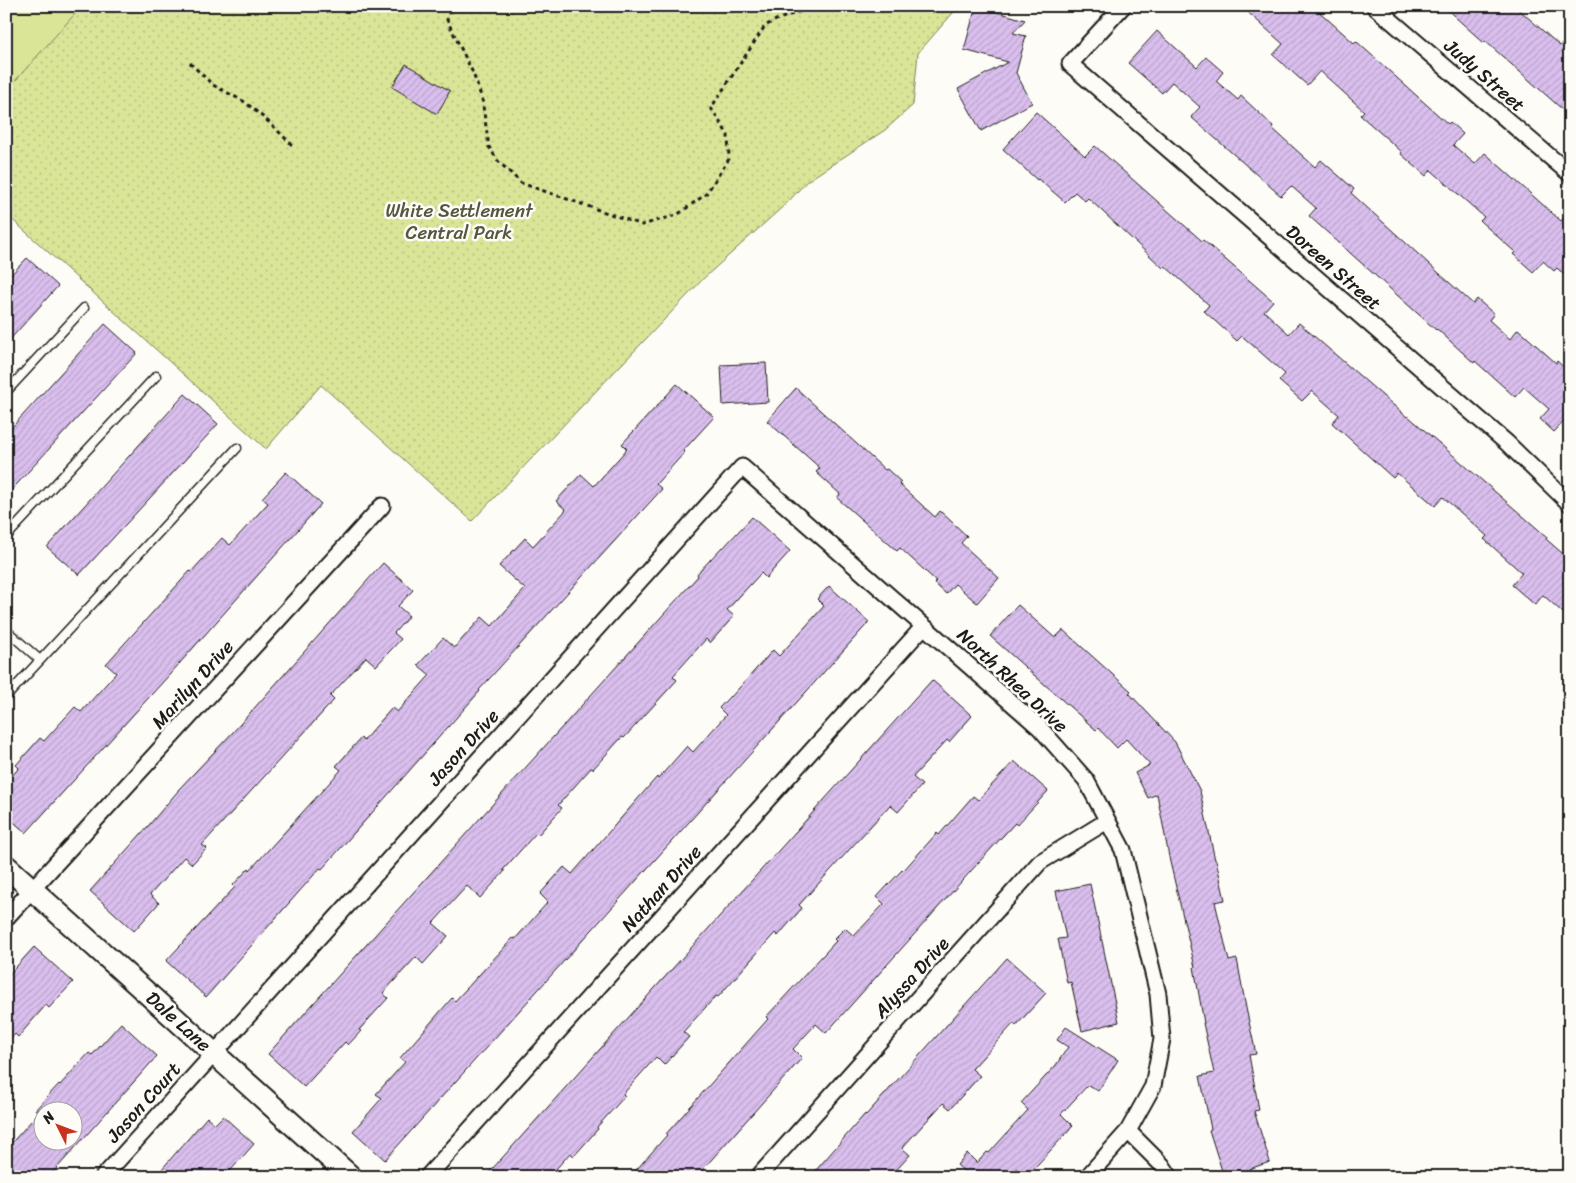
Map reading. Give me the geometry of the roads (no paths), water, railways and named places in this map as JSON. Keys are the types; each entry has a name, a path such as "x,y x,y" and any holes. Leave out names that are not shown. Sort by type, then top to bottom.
{"street":[{"name":"Doreen Street","path":"1123,6 1070,64 1507,444 1570,504"},
{"name":"Judy Street","path":"1374,6 1570,174"},
{"name":"North Rhea Drive","path":"742,468 1039,727 1086,780 1123,850 1158,994 1162,1039 1153,1086 1128,1131 1087,1177"},
{"name":"Jason Drive","path":"214,1053 742,468"},
{"name":"Marilyn Drive","path":"6,918 382,506"},
{"name":"Nathan Drive","path":"427,1177 924,626"},
{"name":"Alyssa Drive","path":"758,1177 1040,862 1107,821"},
{"name":"Dale Lane","path":"6,866 351,1177"},
{"name":"Jason Court","path":"103,1177 214,1053"},
{"path":"1128,1131 1162,1165 1170,1177"}],"lane":[{"path":"6,392 84,308"},
{"path":"6,538 156,376"},
{"path":"6,697 237,448"},
{"path":"6,630 40,660"}],"park label":[{"name":"White Settlement Central Park","path":"459,221"}]}
